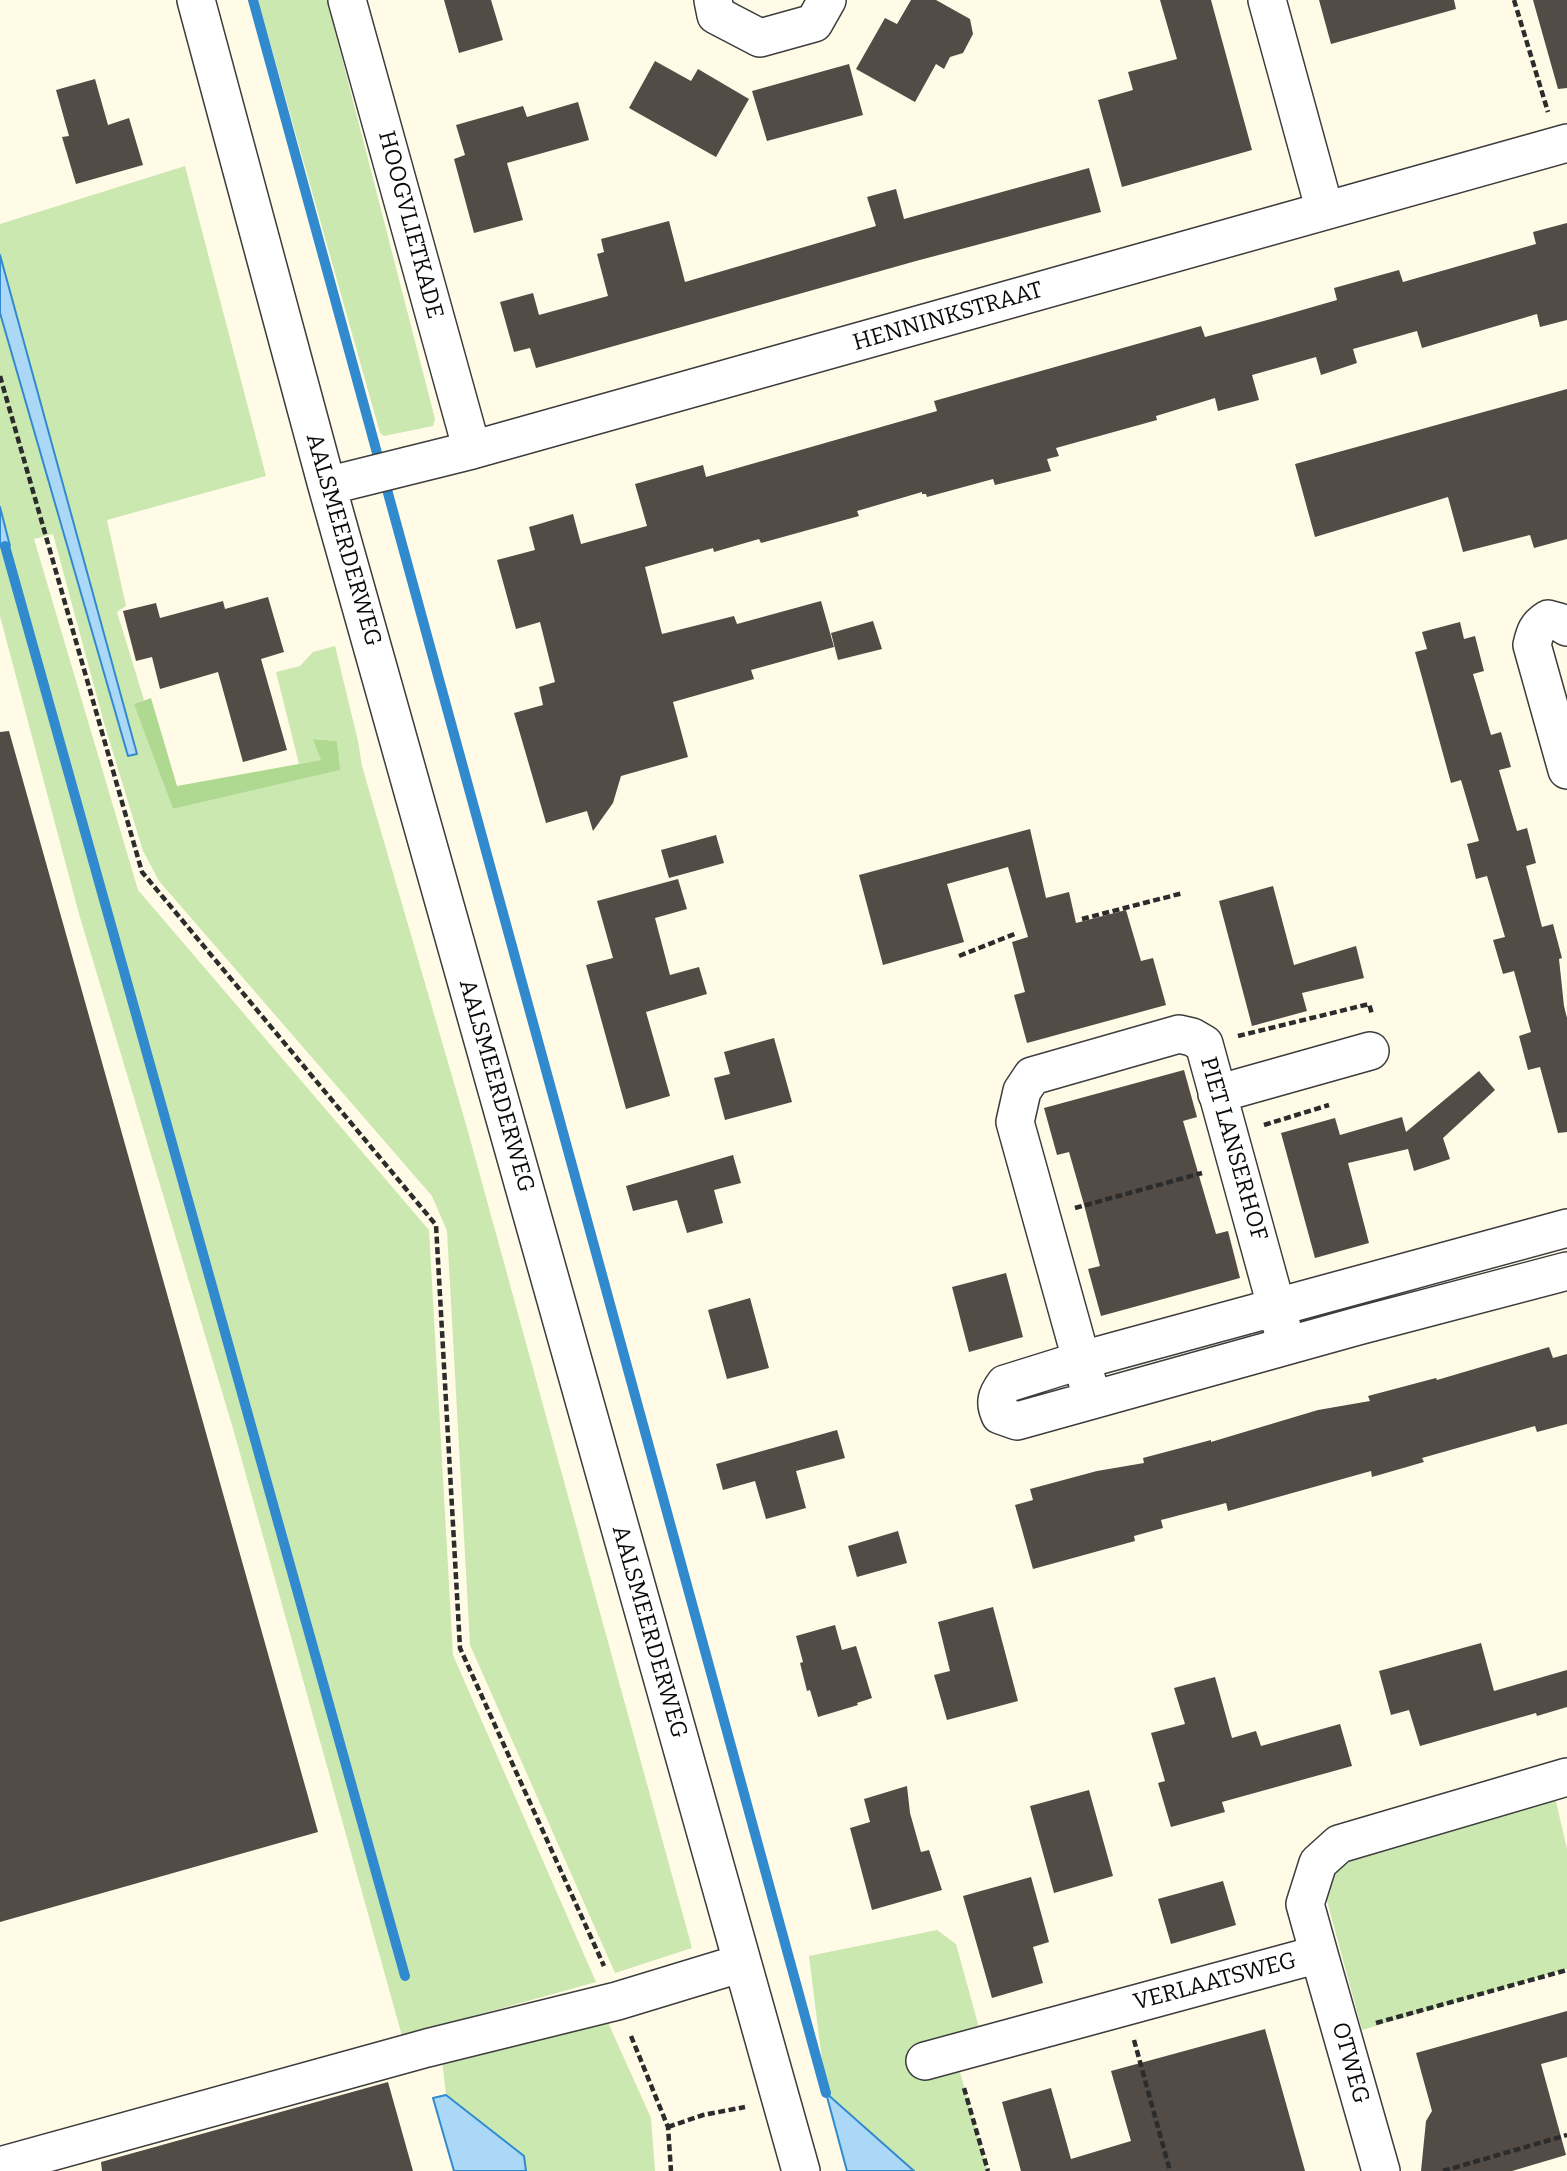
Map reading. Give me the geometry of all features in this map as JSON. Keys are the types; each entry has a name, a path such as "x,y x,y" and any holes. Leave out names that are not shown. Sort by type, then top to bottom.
{"street":[{"name":"AALSMEERDERWEG","path":"196,0 343,482 742,1963 801,2171"},
{"name":"HOOGVLIETKADE","path":"347,0 472,450"},
{"path":"713,0 716,15 760,38 814,23 827,0"},
{"path":"1267,0 1325,211"},
{"name":"HENNINKSTRAAT","path":"343,482 472,450 1562,145"},
{"path":"1567,627 1548,619 1535,630 1532,645 1567,770"},
{"name":"PIET LANSERHOF","path":"1093,1400 1015,1122 1022,1091 1032,1076 1179,1034 1192,1037 1203,1044 1287,1346"},
{"path":"1217,1094 1370,1051"},
{"path":"1567,1228 1082,1360 1004,1384 997,1395 996,1407 1000,1415 1017,1420 1567,1271"},
{"name":"VERLAATSWEG","path":"939,2057 1319,1954 1305,1905 1318,1863 1339,1844 1567,1777"},
{"name":"OTWEG","path":"1319,1954 1381,2171"},
{"path":"0,2166 427,2049 617,2001 742,1963"}],"path":[{"path":"1514,0 1562,145"},
{"path":"0,376 142,872 436,1225 460,1648 601,1959 668,2127 671,2171"},
{"path":"1082,919 1183,893"},
{"path":"959,956 1017,933"},
{"path":"1042,1217 1237,1164"},
{"path":"1342,2033 1567,1970"},
{"path":"1125,2007 1170,2171"},
{"path":"939,2057 988,2171"},
{"path":"668,2127 703,2115 746,2107"},
{"path":"1443,2171 1567,2135"}],"green space":[{"path":"258,0 327,0 435,419 433,426 384,436 380,433"},
{"path":"185,166 266,476 107,520 126,606 117,612 144,700 135,704 173,809 339,770 337,741 314,739 322,760 299,764 276,672 300,666 313,652 335,646 362,766 467,1128 692,1948 615,1973 470,1645 447,1231 432,1196 159,881 143,851 104,723 53,534 34,539 138,890 429,1230 453,1655 596,1982 402,2036 234,1432 79,914 0,616 0,547 10,545 0,507 0,313 128,756 137,754 0,255 0,224"},
{"path":"151,698 177,786 321,760 313,739 337,741 340,770 173,809 134,704"},
{"path":"1554,1793 1567,1849 1567,1969 1362,2030 1320,1875 1326,1863"},
{"path":"937,1930 956,1944 981,2035 952,2044 988,2171 914,2171 826,2093 809,1956"},
{"path":"606,2018 651,2118 655,2171 526,2171 524,2156 446,2095 442,2060"}],"water":[{"path":"0,255 137,754 128,756 0,313"},
{"path":"0,507 10,546 0,547"},
{"path":"826,2093 914,2171 847,2171"},
{"path":"446,2095 524,2156 526,2171 454,2171 433,2098"}],"building":[{"path":"444,0 491,0 503,40 459,53"},
{"path":"911,0 936,0 970,19 973,34 963,53 950,57 944,69 936,64 915,102 856,69 885,18 897,24"},
{"path":"1160,0 1211,0 1252,150 1122,187 1098,100 1133,90 1128,72 1177,59"},
{"path":"1319,0 1454,0 1456,9 1331,44"},
{"path":"1533,0 1567,0 1567,88 1558,89"},
{"path":"655,61 691,81 698,69 749,99 716,157 629,108"},
{"path":"849,64 863,115 767,141 752,91"},
{"path":"95,79 108,125 129,118 143,165 76,184 62,137 69,136 56,90"},
{"path":"578,102 589,140 507,163 523,220 474,233 454,159 465,155 456,125 523,106 527,117"},
{"path":"1089,168 1101,212 536,368 530,348 514,352 500,302 533,293 539,315 608,296 597,254 604,252 601,239 669,221 685,282 876,226 867,197 896,189 904,219"},
{"path":"1567,223 1567,320 1540,327 1537,314 1422,348 1417,331 1353,349 1357,363 1321,375 1316,357 1252,375 1259,400 1218,411 1215,398 1156,416 1157,420 1056,448 1059,456 1047,459 1051,471 995,485 993,479 927,497 922,492 857,511 859,516 761,543 759,539 714,552 713,548 645,567 662,634 734,616 737,624 821,601 834,647 751,670 754,679 673,702 688,757 621,776 613,803 593,831 587,811 546,823 514,713 543,705 539,687 555,682 540,622 516,629 497,560 535,550 529,527 573,514 581,544 647,526 635,484 703,465 706,477 937,411 934,401 1201,326 1205,337 1271,319 1337,300 1334,288 1399,270 1403,282 1536,244 1533,232"},
{"path":"1567,389 1567,539 1534,548 1530,535 1463,552 1448,497 1315,537 1295,464"},
{"path":"268,597 284,652 261,659 287,750 243,762 218,672 160,689 152,657 136,661 123,611 156,603 160,618 223,601 225,609"},
{"path":"873,621 882,649 838,660 831,633"},
{"path":"1460,622 1464,639 1475,636 1484,671 1473,674 1491,735 1501,732 1511,767 1499,770 1517,831 1527,828 1536,863 1526,866 1542,927 1553,924 1562,958 1559,959 1567,1018 1567,1132 1558,1133 1540,1067 1528,1070 1519,1036 1531,1032 1514,971 1503,974 1493,940 1505,937 1487,876 1476,879 1467,844 1479,841 1461,780 1451,783 1415,652 1427,649 1422,632"},
{"path":"9,731 318,1832 0,1922 0,732"},
{"path":"1030,829 1046,898 1069,892 1076,923 1126,910 1141,961 1153,958 1166,1005 1027,1043 1014,995 1025,992 1012,942 1028,937 1008,867 947,884 964,942 883,965 859,875"},
{"path":"716,835 724,863 669,878 661,850"},
{"path":"678,879 687,909 655,918 670,975 699,967 707,994 646,1012 670,1096 626,1109 586,965 613,958 597,901"},
{"path":"1273,886 1294,965 1356,946 1364,978 1302,993 1307,1011 1252,1026 1219,901"},
{"path":"774,1038 792,1102 725,1120 714,1078 730,1074 724,1052"},
{"path":"1184,1070 1197,1117 1183,1121 1216,1234 1228,1231 1240,1278 1101,1316 1088,1269 1100,1266 1083,1201 1069,1152 1057,1155 1044,1108"},
{"path":"1479,1071 1495,1090 1443,1138 1450,1159 1414,1171 1408,1149 1348,1163 1369,1243 1315,1258 1281,1133 1335,1118 1340,1135 1402,1117 1406,1132"},
{"path":"733,1155 741,1183 714,1190 723,1223 687,1233 677,1200 633,1211 626,1186"},
{"path":"1006,1273 1023,1337 969,1352 952,1287"},
{"path":"750,1298 769,1368 727,1379 708,1310"},
{"path":"1549,1347 1553,1358 1567,1354 1567,1424 1537,1432 1535,1426 1422,1458 1424,1462 1372,1477 1371,1471 1228,1511 1226,1503 1161,1520 1163,1528 1134,1536 1135,1541 1033,1569 1015,1505 1033,1500 1030,1489 1097,1471 1144,1463 1143,1458 1211,1442 1318,1410 1370,1401 1368,1396 1436,1378 1437,1380"},
{"path":"837,1430 845,1458 796,1471 806,1508 766,1519 755,1481 723,1490 716,1464"},
{"path":"898,1531 907,1563 857,1577 848,1546"},
{"path":"993,1607 1018,1701 947,1720 934,1675 950,1671 938,1622"},
{"path":"835,1625 842,1650 856,1646 872,1698 818,1717 810,1690 807,1691 796,1636"},
{"path":"1481,1643 1494,1691 1567,1670 1567,1707 1537,1716 1536,1713 1420,1746 1409,1710 1391,1715 1379,1671"},
{"path":"1215,1677 1232,1738 1256,1731 1261,1746 1340,1724 1352,1766 1222,1802 1225,1812 1171,1827 1158,1783 1165,1781 1151,1733 1185,1724 1174,1688"},
{"path":"907,1786 910,1813 921,1852 929,1850 942,1890 872,1910 850,1828 870,1822 864,1799"},
{"path":"1089,1790 1113,1876 1054,1893 1030,1806"},
{"path":"1031,1877 1049,1942 1033,1947 1043,1983 992,1998 963,1896"},
{"path":"1223,1881 1236,1925 1171,1944 1158,1899"},
{"path":"1567,2011 1567,2057 1541,2064 1566,2155 1512,2171 1421,2171 1426,2121 1432,2111 1416,2053"},
{"path":"1265,2029 1305,2171 1021,2171 1002,2102 1051,2088 1071,2159 1131,2141 1111,2071"},
{"path":"388,2082 413,2171 102,2171 101,2162"}],"waterway":[{"path":"253,0 826,2093"},
{"path":"5,546 405,1976"}]}
